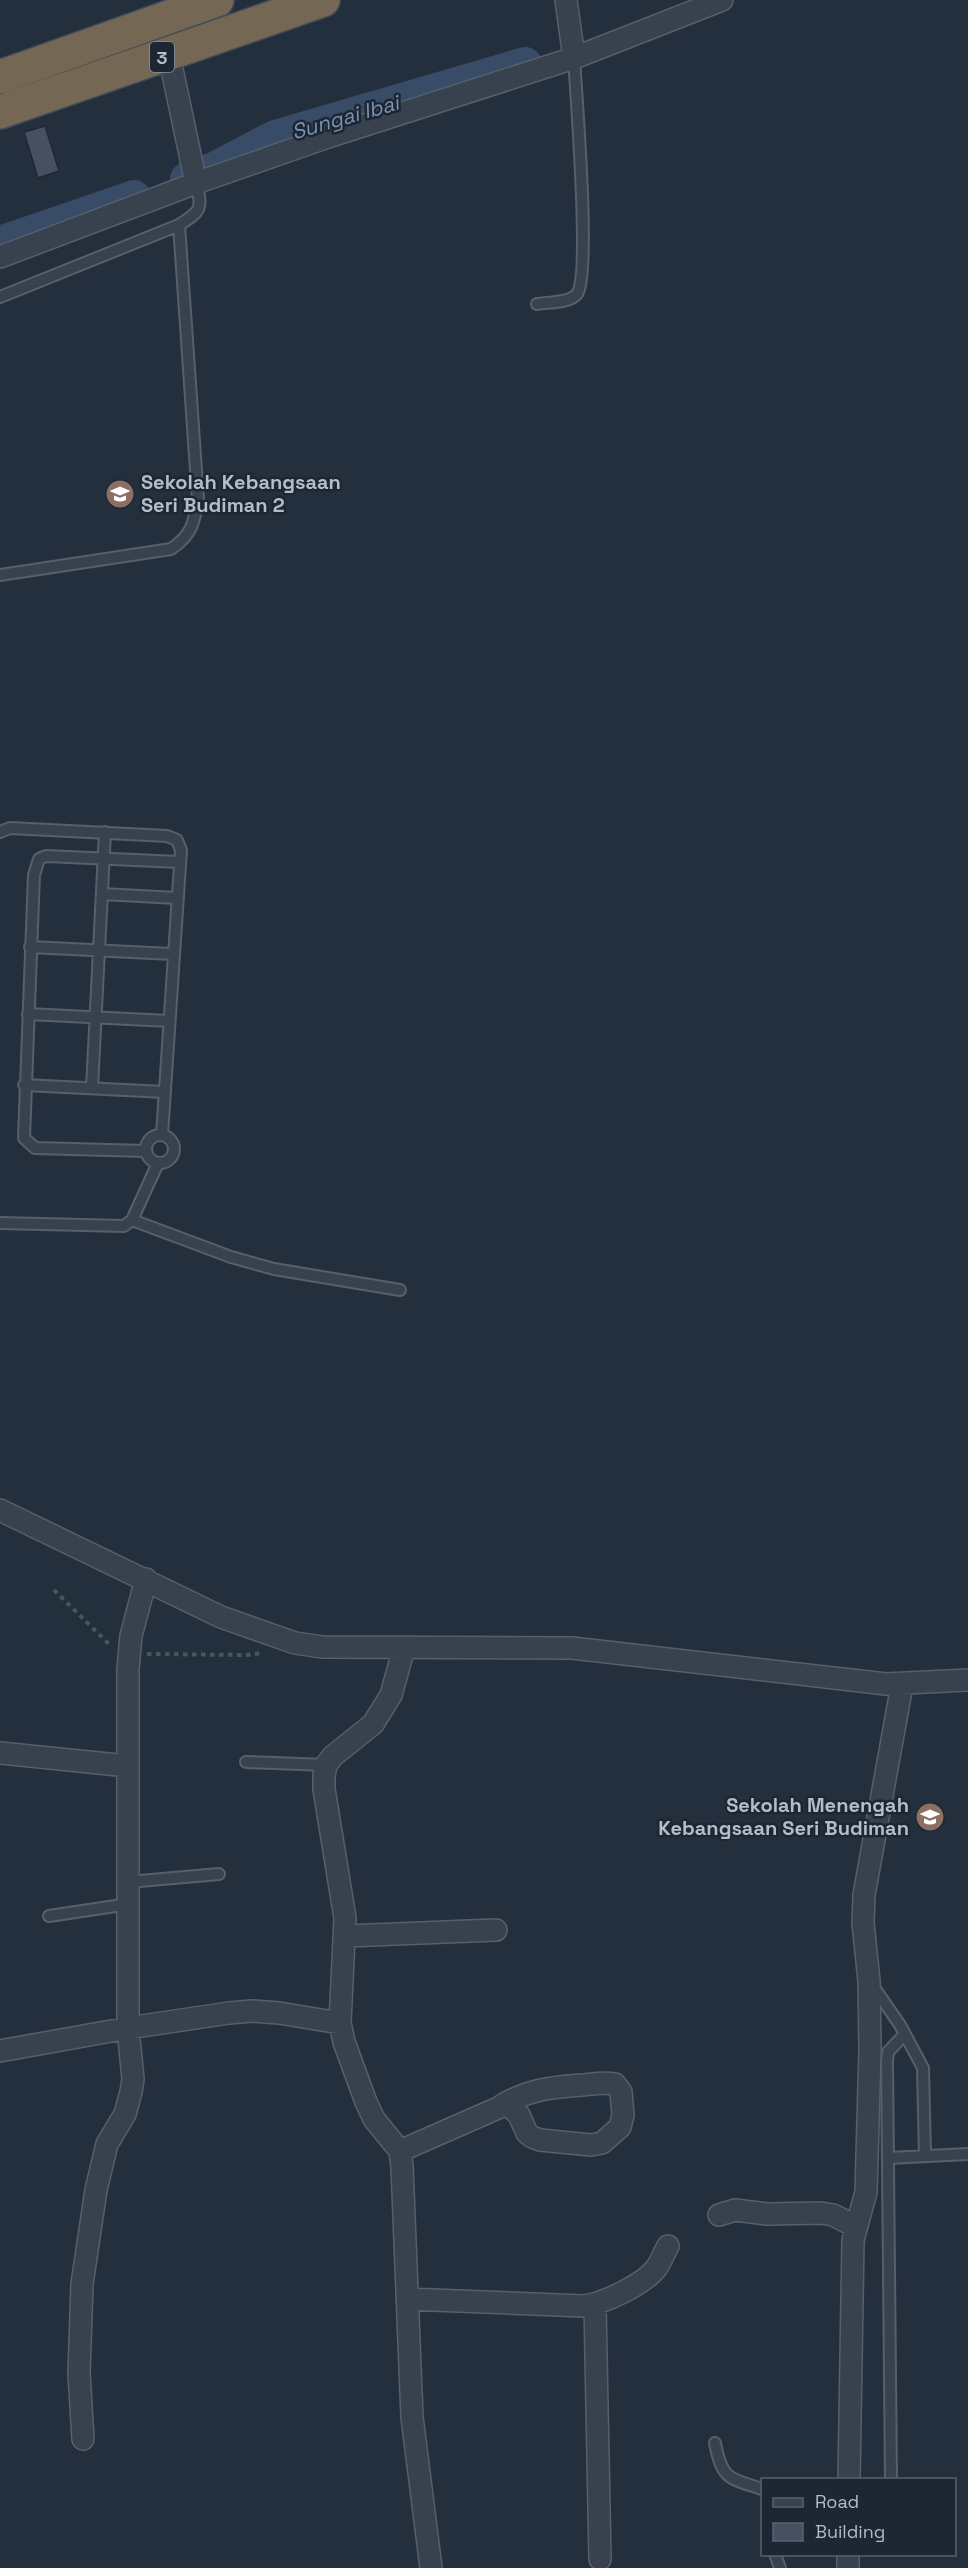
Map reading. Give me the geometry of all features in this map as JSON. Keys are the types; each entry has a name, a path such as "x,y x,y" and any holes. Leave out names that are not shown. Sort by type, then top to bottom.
{"highway":[{"name":"3","path":"0,77 217,0"},
{"name":"3","path":"0,112 323,0"}],"street":[{"path":"566,0 574,57"},
{"path":"0,257 196,182 574,57 722,0"},
{"path":"169,55 196,182"},
{"path":"0,1510 221,1617 295,1643 322,1647 572,1648 902,1685 968,1680"},
{"path":"82,2439 79,2373 82,2284 96,2190 107,2144 125,2114 133,2079 128,2028 129,1654 131,1636 146,1579"},
{"path":"404,1648 391,1695 373,1724 333,1756 326,1765 324,1789 341,1887 346,1936 340,2023 344,2042 374,2119 400,2151 412,2417 432,2568"},
{"path":"849,2478 853,2240 866,2192 879,2051 863,1923 864,1894 902,1685"},
{"path":"0,1753 128,1766"},
{"path":"346,1936 496,1930"},
{"path":"0,2051 128,2028 252,2011 340,2023"},
{"path":"400,2151 506,2103 543,2088 615,2084 621,2092 623,2115 620,2127 602,2143 591,2145 540,2140 527,2133 519,2115 506,2103"},
{"path":"719,2215 735,2210 767,2214 821,2213 833,2215 855,2226"},
{"path":"407,2299 595,2305 649,2276 657,2267 668,2246"},
{"path":"595,2305 600,2559"}],"lane":[{"path":"537,304 570,299 576,295 581,286 582,226 574,57"},
{"path":"0,297 179,225 198,213 201,202 196,182"},
{"path":"0,575 171,549 185,539 194,522 198,499 179,225"},
{"path":"0,832 10,828 105,832 167,836 177,840 181,850 172,954 162,1135"},
{"path":"92,1088 105,832"},
{"path":"146,1151 35,1148 24,1138 24,1085 34,875 39,859 45,856 179,862"},
{"path":"102,894 177,898"},
{"path":"30,947 172,954"},
{"path":"27,1014 170,1022"},
{"path":"24,1085 165,1092"},
{"path":"162,1135 173,1142 174,1150 170,1158 158,1162 150,1159 146,1151 150,1139 162,1135"},
{"path":"0,1223 124,1227 132,1220 158,1162"},
{"path":"132,1220 231,1257 274,1269 400,1290"},
{"path":"246,1762 326,1765"},
{"path":"128,1882 219,1874"},
{"path":"49,1916 129,1904"},
{"path":"869,1981 900,2025 923,2068 925,2156"},
{"path":"891,2478 889,2158 879,2051 904,2035"},
{"path":"889,2158 968,2154"},
{"path":"715,2443 719,2464 726,2475 761,2489"}],"path":[{"path":"54,1590 102,1640 116,1650 129,1654 247,1655 263,1653 295,1643"}],"building":[{"path":"45,126 59,171 38,178 24,132"}],"waterway":[{"name":"Sungai Ibai","path":"187,179 214,169 275,137 525,64"},
{"name":"Sungai Ibai","path":"0,243 134,197"}],"place":[{"name":"Sekolah Kebangsaan Seri Budiman 2","path":"120,494"},
{"name":"Sekolah Menengah Kebangsaan Seri Budiman","path":"930,1817"}]}
